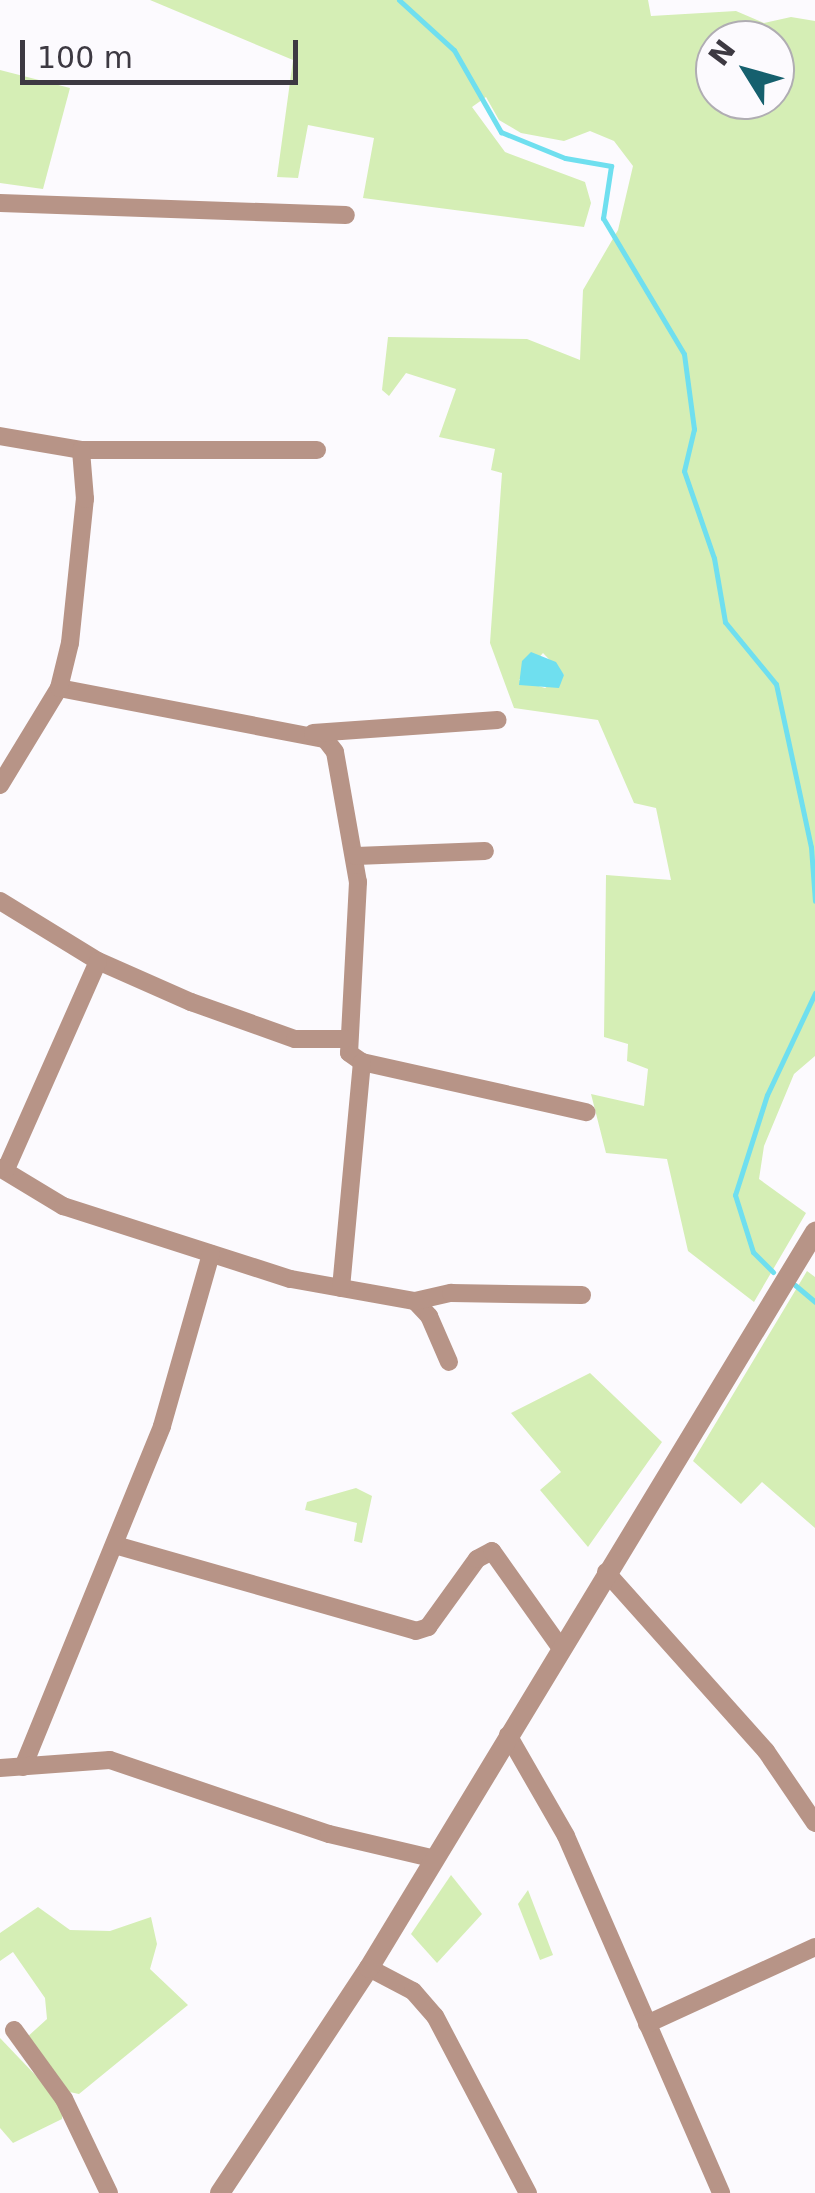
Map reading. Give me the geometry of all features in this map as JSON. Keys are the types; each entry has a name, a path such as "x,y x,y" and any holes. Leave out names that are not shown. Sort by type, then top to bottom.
{"street":[{"path":"0,204 346,215"},
{"path":"0,436 81,450 317,450"},
{"path":"0,785 59,688 80,575 81,450"},
{"path":"59,688 168,714 313,733 498,720"},
{"path":"313,733 335,752 356,856 353,1019 346,1039"},
{"path":"356,856 485,851"},
{"path":"0,901 98,961 274,1033 346,1039"},
{"path":"98,961 3,1168 63,1206 210,1254 341,1288 415,1301 452,1292 582,1294"},
{"path":"341,1288 362,1062 346,1039"},
{"path":"362,1062 586,1112"},
{"path":"220,2193 369,1968 431,1858 815,1232"},
{"path":"23,1767 162,1426 210,1254"},
{"path":"415,1301 430,1316 449,1362"},
{"path":"115,1545 416,1631 428,1626 477,1559 492,1551 560,1648"},
{"path":"606,1572 766,1752 815,1823"},
{"path":"508,1734 554,1810 721,2193"},
{"path":"0,1768 110,1760 329,1834 431,1858"},
{"path":"647,2024 815,1946"},
{"path":"369,1968 398,1980 434,2016 528,2193"},
{"path":"14,2030 64,2099 109,2193"}],"green space":[{"path":"150,0 648,0 651,16 736,11 757,20 695,20 695,120 795,120 795,20 778,20 791,17 815,21 815,1056 794,1074 764,1146 759,1179 806,1213 754,1302 688,1251 667,1159 606,1153 591,1094 644,1106 648,1069 627,1061 628,1044 604,1037 606,875 671,880 656,808 634,803 598,720 514,708 490,643 502,473 491,470 495,449 439,437 456,389 406,373 389,396 382,390 388,337 527,339 580,360 583,290 618,230 633,166 614,141 590,131 564,141 521,133 499,120 486,97 472,107 505,152 585,182 591,203 584,227 363,198 374,138 308,125 298,178 277,177 293,60","holes":["543,653 564,675 545,688 519,680"]},
{"path":"0,70 70,88 43,189 0,183"},
{"path":"807,1271 815,1277 815,1528 762,1482 741,1504 693,1461"},
{"path":"590,1373 662,1442 588,1547 540,1490 561,1472 511,1413"},
{"path":"356,1488 372,1496 362,1543 354,1541 357,1523 305,1510 307,1502"},
{"path":"451,1875 482,1914 437,1963 411,1934"},
{"path":"528,1890 553,1955 540,1960 518,1904"},
{"path":"38,1907 70,1930 110,1931 151,1917 157,1944 150,1969 188,2005 79,2094 60,2090 25,2039 47,2019 45,1998 13,1952 0,1961 0,1933"},
{"path":"0,2038 63,2104 62,2119 13,2143 0,2128"}],"water":[{"path":"531,652 556,662 564,675 559,688 519,685 522,661"}],"waterway":[{"path":"399,0 454,50 501,132 565,158 611,166 603,218 684,354 694,429 684,471 714,558 725,622 776,684 811,847 815,901"},
{"path":"773,1272 753,1252 735,1195 767,1095 815,993"},
{"path":"795,1285 815,1302"}]}
